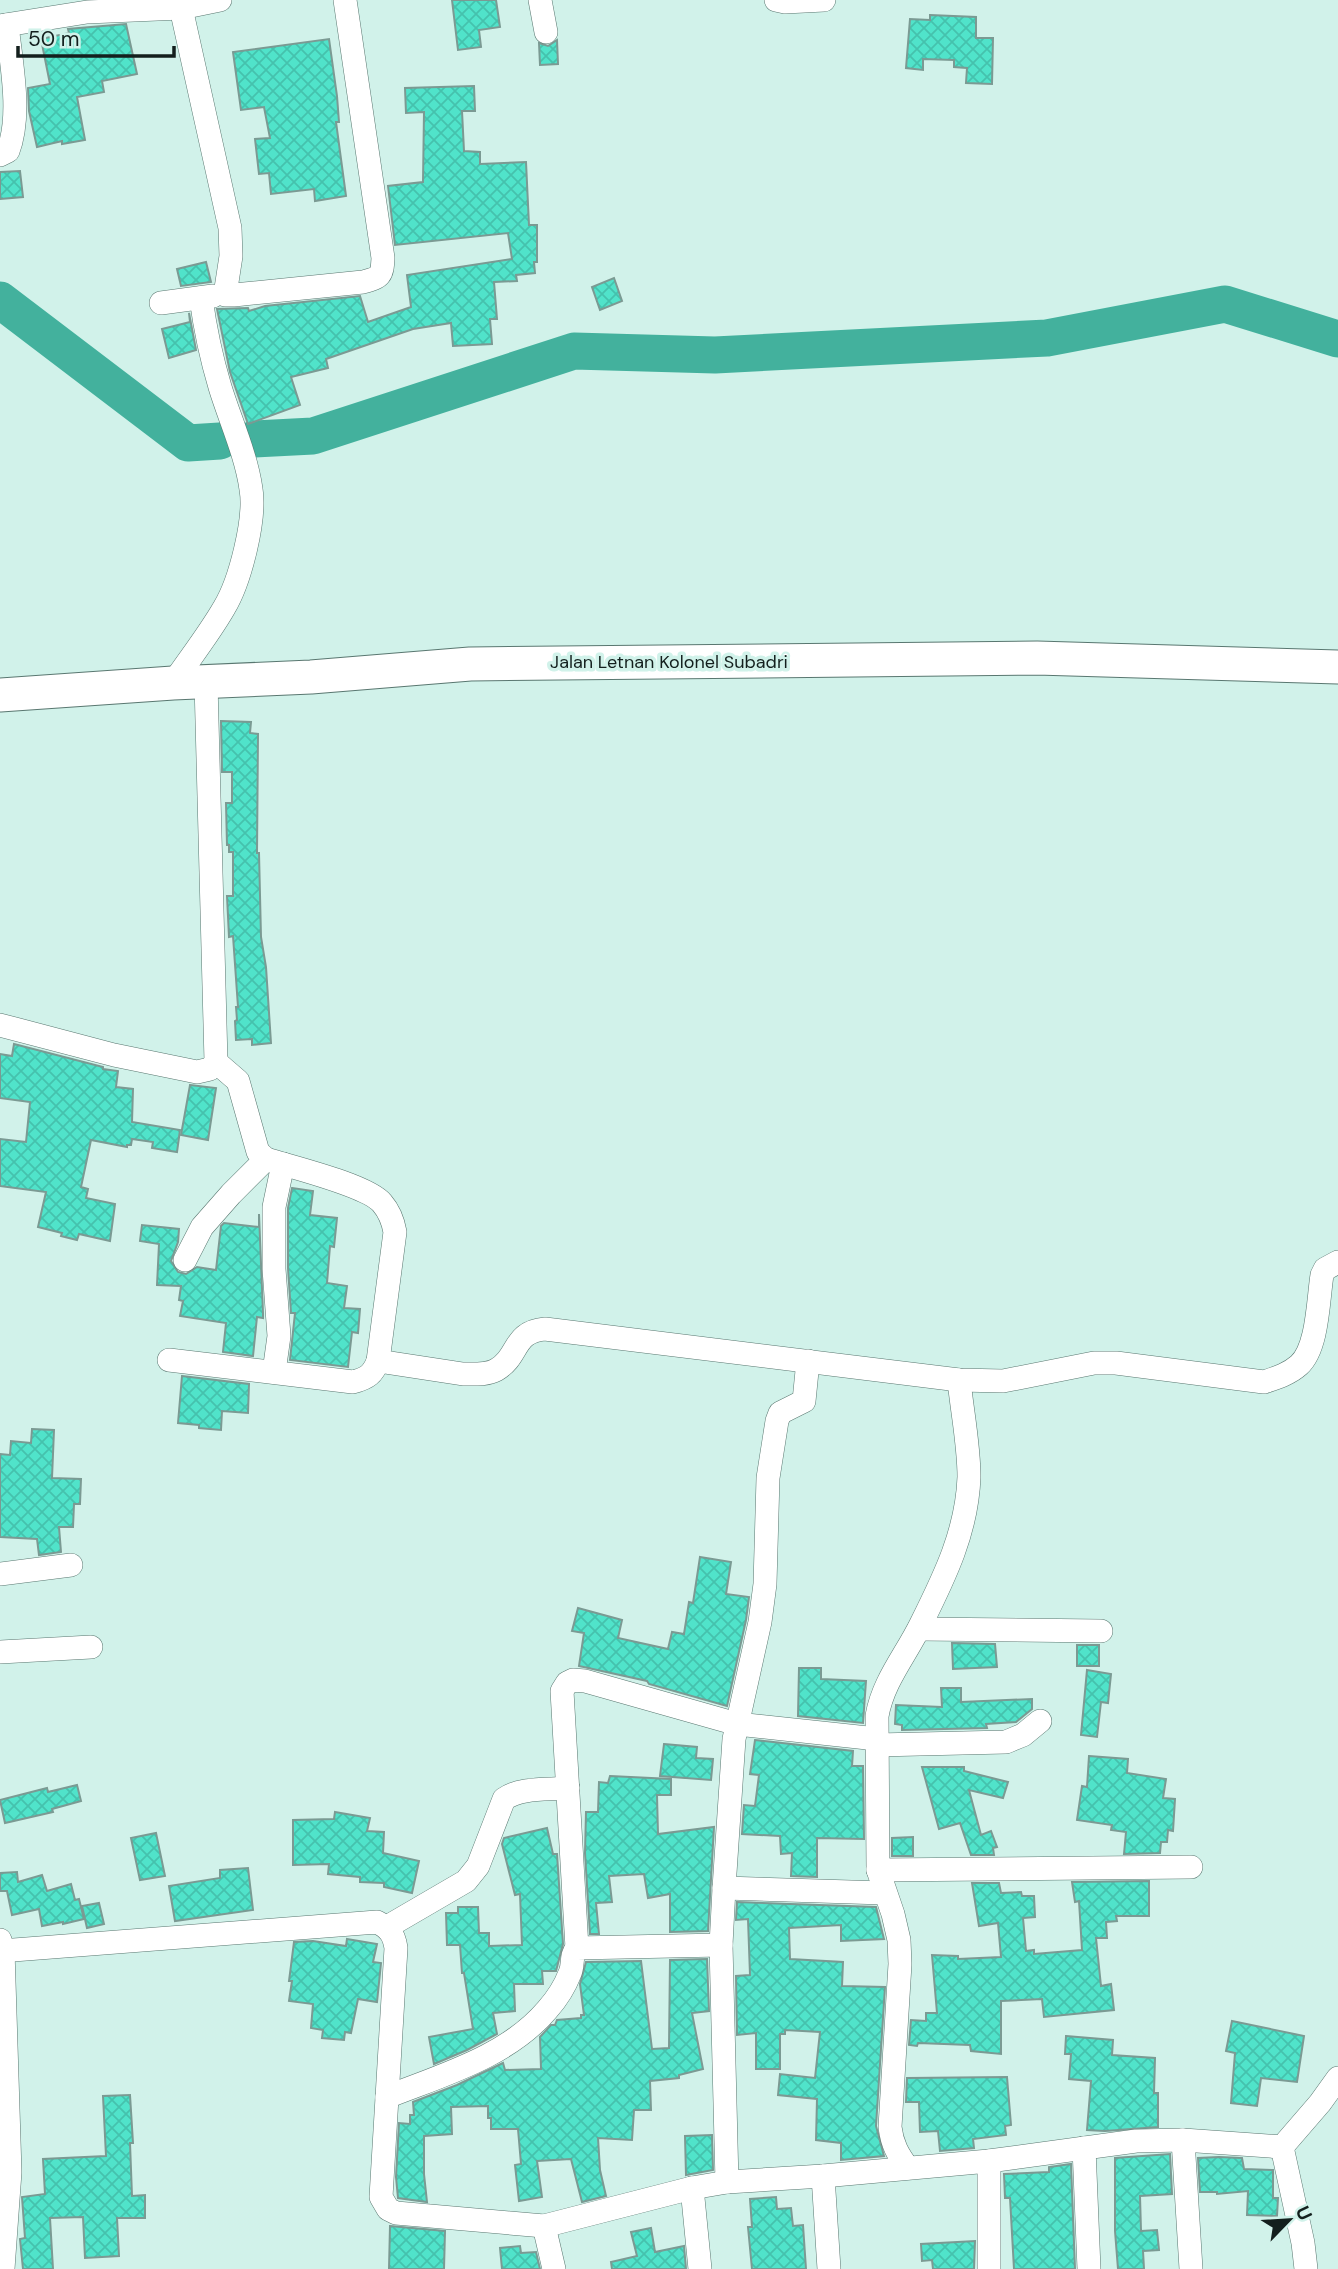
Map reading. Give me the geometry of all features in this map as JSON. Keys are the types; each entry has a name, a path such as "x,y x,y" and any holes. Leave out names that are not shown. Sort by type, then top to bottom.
{"main road":[{"name":"Jalan Letnan Kolonel Subadri","path":"0,695 470,664 1037,658 1338,667"}],"street":[{"path":"0,155 8,151 11,142 14,97 3,25 118,5 181,8 220,0"},
{"path":"161,303 363,282 377,278 382,273 383,258 345,0"},
{"path":"540,0 546,32"},
{"path":"776,0 824,0"},
{"path":"181,8 230,228 231,256 225,295"},
{"path":"173,683 226,606 243,559 251,521 252,492 219,384 205,329 201,298"},
{"path":"0,1025 114,1055 197,1072 210,1069 216,1062 206,683"},
{"path":"169,1360 353,1381 365,1379 373,1373 378,1361 396,1232 392,1218 381,1201 366,1190 275,1161 258,1152 238,1081 216,1062"},
{"path":"185,1260 202,1227 231,1194 275,1161"},
{"path":"274,1372 279,1336 274,1269 275,1161"},
{"path":"378,1361 463,1374 495,1371 508,1359 524,1334 545,1329 959,1380 1003,1381 1094,1363 1115,1363 1264,1382 1282,1376 1297,1367 1305,1358 1311,1345 1322,1275 1330,1265 1338,1262"},
{"path":"727,2182 721,1945 734,1739 760,1622 767,1535 766,1498 777,1421 780,1413 804,1401 808,1361"},
{"path":"908,2168 898,2155 890,2127 900,1964 899,1940 893,1914 878,1870 877,1716 880,1697 948,1571 965,1517 969,1475 959,1380"},
{"path":"0,1574 71,1565"},
{"path":"919,1629 1101,1632"},
{"path":"0,1652 91,1647"},
{"path":"387,2097 486,2056 507,2044 548,2010 571,1972 572,1956 577,1948 562,1691 567,1683 573,1680 635,1694 737,1724 877,1742 1006,1742 1023,1735 1040,1721"},
{"path":"387,1927 466,1881 478,1866 504,1799 522,1791 568,1788"},
{"path":"878,1870 1191,1867"},
{"path":"724,1888 884,1893"},
{"path":"2,2269 10,2172 1,1947 357,1922 377,1922 387,1927 394,1937 396,1948 382,2197 388,2209 396,2213 544,2226 692,2188 727,2182 989,2161 1136,2141 1184,2140 1282,2147 1329,2105 1338,2078"},
{"path":"577,1948 721,1945"},
{"path":"1184,2140 1191,2269"},
{"path":"1282,2147 1306,2269"},
{"path":"1083,2148 1089,2269"},
{"path":"989,2161 989,2269"},
{"path":"823,2176 829,2269"},
{"path":"692,2188 700,2269"},
{"path":"544,2226 554,2269"}],"building":[{"path":"452,0 496,0 500,27 479,30 481,47 458,50"},
{"path":"930,15 976,17 976,38 993,38 992,84 966,83 967,68 954,67 954,60 923,59 923,70 906,68 910,19 930,20"},
{"path":"126,24 137,74 102,81 104,92 77,97 85,140 62,144 62,141 37,147 29,111 28,88 50,84 41,39 69,33 68,29"},
{"path":"329,39 346,196 315,201 314,189 271,194 269,173 259,174 255,139 270,138 264,107 241,110 233,52"},
{"path":"557,40 558,64 540,65 539,43 548,46"},
{"path":"474,86 475,111 462,111 464,151 480,152 480,164 526,162 529,225 537,225 535,273 516,275 517,281 494,282 497,319 490,319 492,344 453,346 451,323 413,329 326,359 328,368 291,377 300,405 248,424 230,372 217,309 248,308 249,311 265,306 360,296 368,322 411,307 407,275 512,259 508,233 395,245 388,186 423,182 424,112 406,113 405,88"},
{"path":"20,171 23,197 0,199 0,172"},
{"path":"206,262 211,282 181,286 177,269"},
{"path":"614,278 622,301 600,310 592,287"},
{"path":"189,313 196,350 169,358 162,329 190,322"},
{"path":"221,721 251,722 250,733 258,734 257,853 261,937 266,967 271,1043 252,1045 252,1039 236,1040 235,1021 238,1007 227,896 233,896 233,852 229,852 227,845 226,803 232,803 232,772 222,772"},
{"path":"14,1044 118,1071 116,1087 133,1089 132,1122 180,1130 177,1152 152,1148 153,1142 132,1139 131,1145 127,1147 91,1140 81,1187 88,1189 86,1198 115,1204 110,1241 79,1234 77,1240 38,1227 46,1192 0,1186 0,1139 26,1142 30,1102 0,1098 0,1054 12,1056"},
{"path":"190,1085 216,1088 208,1140 181,1135"},
{"path":"292,1188 313,1191 310,1215 337,1218 334,1247 330,1246 327,1283 347,1286 344,1308 360,1309 358,1333 352,1332 348,1367 290,1360 295,1313 291,1313 288,1268 288,1208"},
{"path":"259,1214 263,1318 257,1317 253,1356 223,1352 226,1323 180,1316 183,1301 179,1300 181,1286 157,1285 159,1244 140,1241 142,1225 179,1229 178,1242 171,1261 178,1272 186,1274 197,1267 216,1270 221,1226 224,1223 259,1227"},
{"path":"182,1376 249,1384 248,1413 222,1411 221,1430 178,1423"},
{"path":"32,1429 54,1430 52,1478 81,1479 80,1504 74,1504 73,1527 59,1527 61,1552 39,1555 37,1539 0,1537 0,1454 10,1455 11,1441 31,1443"},
{"path":"700,1557 731,1562 726,1594 749,1597 727,1706 649,1684 647,1681 579,1666 584,1633 572,1631 578,1608 622,1620 618,1638 668,1649 672,1632 684,1634 689,1602 693,1603"},
{"path":"952,1643 995,1644 997,1667 953,1669"},
{"path":"1077,1645 1099,1645 1099,1666 1077,1666"},
{"path":"799,1668 821,1668 821,1679 866,1681 863,1723 798,1716"},
{"path":"1087,1670 1111,1674 1108,1703 1101,1702 1097,1737 1081,1735"},
{"path":"941,1688 961,1688 961,1702 1032,1699 1032,1709 1016,1722 986,1724 987,1728 902,1730 902,1725 895,1724 896,1705 942,1707"},
{"path":"755,1740 853,1751 852,1766 863,1766 864,1839 817,1838 817,1877 791,1876 792,1853 781,1854 780,1836 742,1834 744,1805 755,1806 759,1775 750,1774"},
{"path":"664,1744 697,1747 696,1758 713,1759 711,1780 660,1776"},
{"path":"1089,1756 1128,1759 1127,1773 1166,1779 1163,1798 1175,1799 1173,1831 1168,1830 1167,1842 1161,1842 1160,1853 1124,1854 1126,1832 1111,1830 1112,1825 1077,1820 1082,1786 1087,1787"},
{"path":"922,1767 964,1767 964,1771 1008,1782 1003,1798 969,1790 981,1835 991,1831 997,1847 993,1848 994,1855 971,1855 960,1823 939,1829"},
{"path":"610,1776 671,1779 671,1795 657,1795 658,1834 714,1827 708,1931 670,1932 670,1894 648,1898 644,1874 609,1876 612,1902 596,1903 599,1934 590,1934 585,1853 586,1812 598,1812 599,1782 608,1783"},
{"path":"77,1785 81,1801 52,1809 53,1812 5,1823 0,1800 47,1788 48,1792"},
{"path":"335,1812 370,1818 367,1831 384,1832 383,1853 419,1861 412,1893 384,1887 384,1883 360,1882 360,1877 328,1874 329,1864 293,1865 293,1820 334,1819"},
{"path":"547,1828 553,1854 557,1854 563,1944 556,1971 542,1971 543,1984 514,1984 515,2011 493,2013 497,2034 434,2064 429,2037 473,2029 462,1973 460,1945 447,1945 446,1913 458,1913 458,1907 478,1907 479,1933 489,1933 489,1946 522,1945 520,1894 515,1895 502,1844 504,1838"},
{"path":"156,1833 165,1876 140,1880 131,1838"},
{"path":"913,1837 913,1856 892,1856 892,1838"},
{"path":"248,1868 253,1910 175,1921 169,1886 220,1878 220,1870"},
{"path":"17,1872 18,1882 42,1875 47,1891 71,1884 75,1900 79,1899 84,1919 42,1926 39,1909 12,1915 7,1891 0,1891 0,1873"},
{"path":"1149,1881 1149,1916 1116,1916 1117,1921 1106,1922 1107,1938 1096,1938 1101,1986 1111,1984 1114,2010 1044,2017 1042,1999 1001,2001 1001,2054 971,2051 970,2045 909,2045 911,2020 926,2021 926,2013 937,2013 932,1955 958,1956 958,1959 1001,1957 998,1923 979,1926 972,1883 999,1883 1001,1893 1021,1892 1022,1896 1034,1896 1035,1917 1023,1918 1026,1951 1034,1950 1034,1954 1082,1950 1079,1901 1075,1902 1072,1882"},
{"path":"737,1902 876,1907 884,1939 841,1941 841,1925 789,1928 790,1959 843,1962 842,1986 885,1987 876,2126 884,2156 841,2160 841,2143 816,2140 817,2099 778,2095 780,2074 815,2078 820,2032 785,2030 785,2034 780,2034 780,2069 756,2069 756,2033 737,2035 736,1976 750,1975 748,1919 736,1920"},
{"path":"99,1903 104,1924 87,1928 82,1906"},
{"path":"347,1939 377,1944 373,1962 381,1963 377,2002 358,1999 351,2033 345,2032 344,2040 322,2038 323,2030 311,2028 313,2004 289,2001 294,1942 313,1941 346,1946"},
{"path":"707,1959 709,2011 692,2013 703,2069 679,2075 679,2078 650,2081 651,2110 634,2110 632,2140 598,2138 600,2170 606,2196 582,2202 571,2159 537,2161 542,2197 519,2201 515,2165 521,2164 518,2129 491,2129 488,2106 451,2107 452,2134 424,2136 427,2202 398,2198 396,2177 399,2123 410,2124 410,2115 414,2115 413,2102 503,2063 505,2070 541,2069 540,2037 551,2025 555,2025 557,2020 581,2018 581,2015 584,2015 580,1984 586,1962 641,1961 652,2049 669,2048 670,1960"},
{"path":"1232,2021 1304,2036 1297,2082 1261,2078 1257,2106 1231,2103 1235,2053 1226,2051"},
{"path":"1066,2036 1113,2040 1112,2055 1155,2058 1154,2093 1158,2093 1158,2127 1087,2130 1091,2081 1069,2079 1071,2054 1065,2054"},
{"path":"1007,2077 1011,2125 1005,2126 1006,2135 973,2139 974,2148 940,2151 938,2131 920,2132 919,2102 906,2102 907,2078"},
{"path":"130,2095 132,2196 145,2195 145,2218 117,2218 119,2256 85,2258 83,2217 50,2218 53,2269 23,2269 20,2239 25,2238 22,2197 45,2194 43,2159 106,2156 103,2096"},
{"path":"712,2135 713,2170 686,2175 685,2136"},
{"path":"1170,2154 1172,2194 1140,2196 1141,2231 1157,2230 1159,2250 1143,2251 1144,2269 1118,2269 1115,2158"},
{"path":"1198,2158 1242,2158 1244,2169 1273,2170 1273,2198 1278,2198 1277,2216 1247,2215 1248,2191 1217,2194 1200,2192"},
{"path":"1071,2164 1075,2269 1014,2269 1010,2198 1005,2198 1004,2174 1049,2172 1049,2167"},
{"path":"776,2197 777,2209 791,2208 793,2226 803,2225 806,2269 752,2269 748,2227 752,2227 750,2199"},
{"path":"390,2226 445,2231 444,2269 389,2269"},
{"path":"651,2228 655,2252 684,2246 686,2269 612,2269 611,2262 637,2256 631,2232"},
{"path":"975,2241 974,2269 933,2269 932,2260 922,2261 921,2244"},
{"path":"520,2246 521,2253 536,2252 540,2269 502,2269 500,2248"}],"waterway":[{"path":"0,300 188,443 220,441"},
{"path":"254,439 313,436 574,351 715,355 1047,338 1225,304 1338,339"}]}
